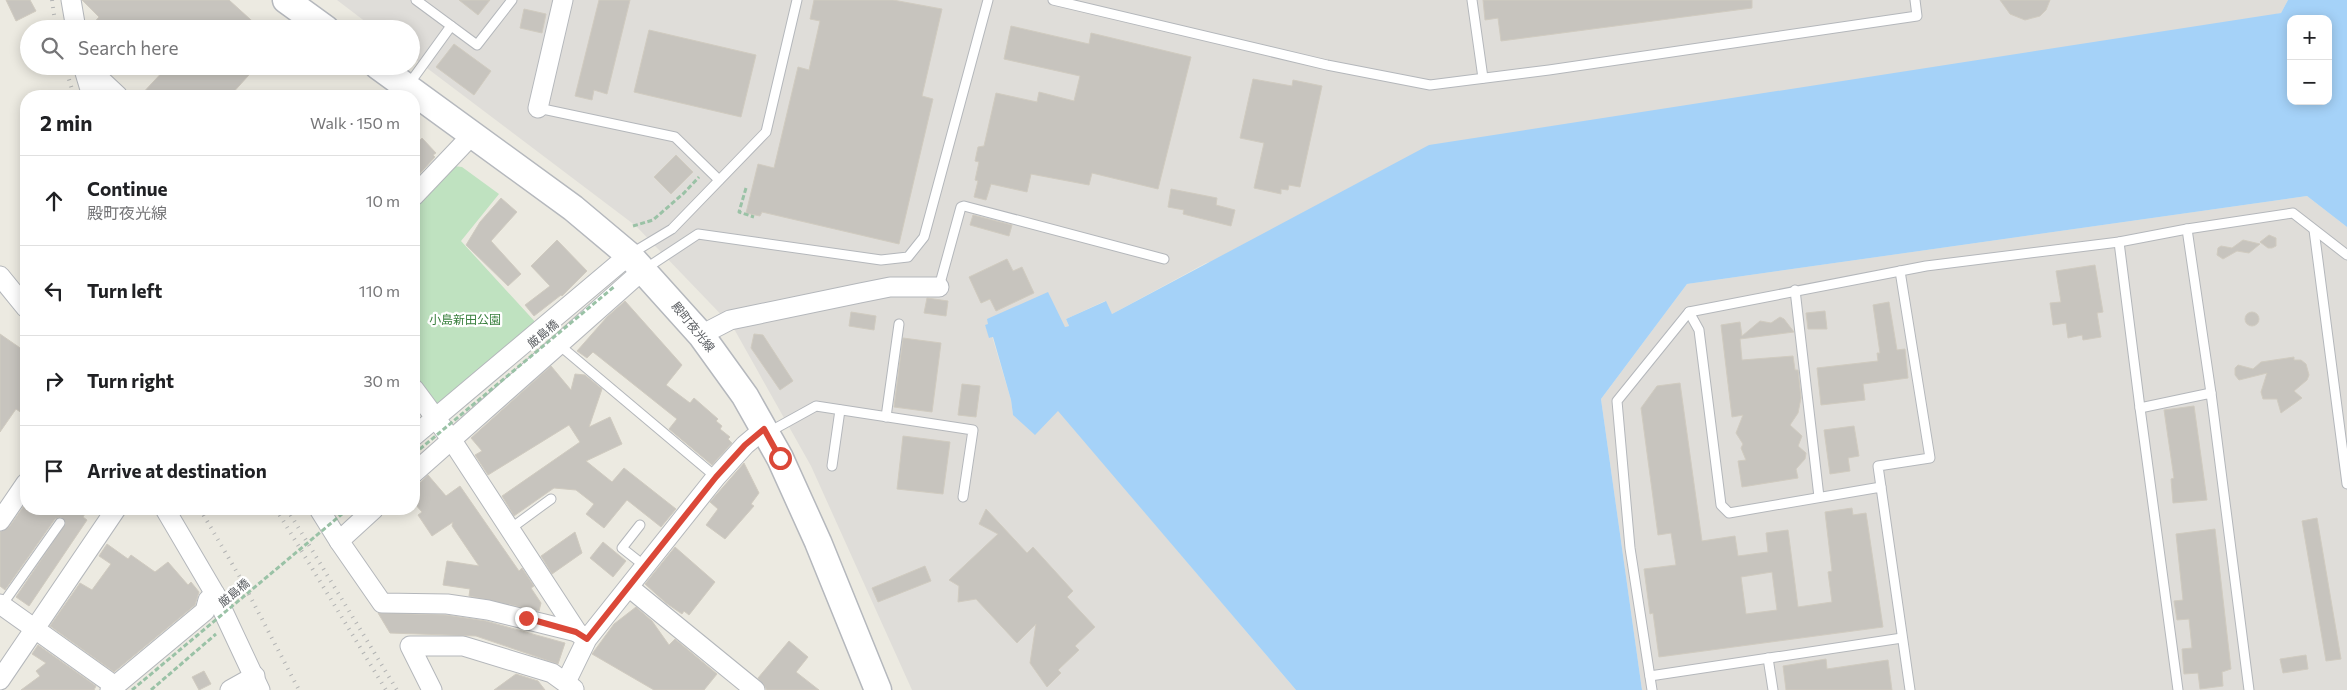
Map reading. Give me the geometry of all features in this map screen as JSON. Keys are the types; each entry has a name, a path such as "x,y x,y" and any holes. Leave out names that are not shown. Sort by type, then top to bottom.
{"street":[{"path":"71,0 74,20"},
{"path":"538,108 563,0"},
{"path":"298,3 316,20"},
{"path":"86,75 90,90"},
{"path":"94,75 111,90"},
{"name":"殿町夜光線","path":"390,75 411,90"},
{"name":"殿町夜光線","path":"420,96 573,208 636,262 702,335 745,396 792,482 878,690"},
{"path":"420,190 473,134"},
{"path":"420,467 558,344 636,262"},
{"path":"420,431 636,262"},
{"path":"0,276 20,301"},
{"path":"702,335 730,320 841,296 890,287 939,286"},
{"path":"420,397 582,636"},
{"path":"432,690 410,646 463,646 552,673 570,686 582,636 630,588 716,477 745,445 765,431"},
{"path":"0,521 20,492"},
{"path":"0,680 112,515"},
{"path":"169,515 215,594 258,683 230,690"},
{"path":"326,515 339,541 382,603 447,604 526,618 582,636"},
{"path":"339,541 367,515"},
{"path":"630,588 755,690"},
{"path":"1,605 119,689 205,611 208,600 215,594"}],"lane":[{"path":"416,0 477,45 512,0"},
{"path":"636,262 672,229 766,132 797,0"},
{"path":"636,262 698,234 881,260 908,257 924,237 988,0"},
{"path":"1053,0 1327,65 1430,85 1917,16 1915,0"},
{"path":"1472,0 1483,78"},
{"path":"420,69 451,26"},
{"path":"407,87 416,75"},
{"path":"538,108 675,137 719,180"},
{"path":"939,286 961,207 964,206 1164,259"},
{"path":"1652,690 1630,548 1617,401 1689,312 1794,290 1900,271 2119,242 2187,229 2293,213 2347,255"},
{"path":"2187,229 2211,393 2249,690"},
{"path":"2314,230 2347,484"},
{"path":"2119,242 2178,690"},
{"path":"1900,271 1930,458 1878,466 1910,690"},
{"path":"1794,290 1819,497"},
{"path":"1689,312 1699,330 1721,504 1729,512 1881,487"},
{"path":"886,417 899,324"},
{"path":"558,344 716,477"},
{"path":"2140,408 2211,393"},
{"path":"765,431 816,406 973,430 963,497"},
{"path":"832,466 840,410"},
{"path":"510,529 551,499"},
{"path":"1,605 60,523"},
{"path":"640,525 622,548 646,567"},
{"path":"1650,676 1902,638"},
{"path":"1768,658 1773,690"}],"path":[{"path":"633,226 652,220 684,193 700,176"},
{"path":"746,188 740,212 754,217"},
{"name":"厳島橋","path":"420,449 615,286"},
{"name":"厳島橋","path":"119,689 340,515"},
{"path":"151,690 217,633"}],"shaded area":[{"path":"337,0 2288,0 2281,13 1206,263 1112,314 1105,301 1066,319 1069,326 1065,327 985,325 990,338 992,336 1011,400 1013,415 1058,410 1296,690 912,690 811,466 733,327 636,226 420,63 420,20 363,20"},
{"path":"2307,196 2347,227 2347,690 1642,690 1601,399 1687,284"}],"green space":[{"name":"小島新田公園","path":"454,166 462,167 499,194 461,241 538,325 438,411 420,386 420,200"}],"water":[{"path":"2288,0 2347,0 2347,227 2307,196 1687,284 1601,399 1642,690 1296,690 1058,411 1035,435 1013,415 1011,400 993,337 989,338 985,325 988,324 987,319 1048,292 1065,327 1069,326 1066,319 1106,301 1112,314 1429,145 2281,13"}],"building":[{"path":"6,0 30,0 36,11 16,21"},
{"path":"82,0 229,0 251,20 96,20 99,17"},
{"path":"459,0 490,0 478,15"},
{"path":"599,0 630,0 607,94 594,90 592,100 575,96"},
{"path":"814,0 893,0 942,9 922,96 933,99 899,244 762,212 760,216 746,213 758,164 774,168 798,67 809,70 820,21 810,19"},
{"path":"1483,0 1752,0 1752,8 1501,41 1498,18 1485,20"},
{"path":"2000,0 2050,0 2046,10 2040,16 2025,20 2010,14"},
{"path":"524,9 546,14 542,33 520,28"},
{"path":"1011,26 1089,44 1091,33 1191,57 1158,189 1092,173 1089,185 1031,174 1027,192 991,184 986,200 974,197 978,181 975,180 979,162 975,161 978,147 984,146 996,93 1037,102 1039,92 1074,101 1080,76 1004,59"},
{"path":"649,30 756,55 741,117 634,92"},
{"path":"454,44 491,71 474,95 436,67"},
{"path":"160,75 249,75 235,90 146,90"},
{"path":"1253,79 1292,86 1293,80 1322,86 1300,187 1289,185 1288,190 1281,189 1281,194 1254,188 1264,143 1240,138"},
{"path":"422,138 436,153 433,155 435,157 420,173 420,140"},
{"path":"676,155 693,172 671,194 654,177"},
{"path":"1171,189 1217,198 1216,205 1235,210 1231,226 1183,214 1184,210 1168,207"},
{"path":"501,198 517,212 491,241 521,274 508,286 466,245 480,222"},
{"path":"973,215 1012,225 1009,236 970,225"},
{"path":"2269,235 2276,238 2276,246 2272,248 2268,248 2260,242"},
{"path":"557,240 587,271 562,296 534,316 525,305 550,286 531,266"},
{"path":"2243,240 2260,244 2249,253 2237,251 2223,259 2217,255 2218,248 2221,246 2232,248"},
{"path":"1007,259 1013,271 1022,267 1034,293 996,311 990,299 981,303 969,277"},
{"path":"2095,265 2103,312 2097,313 2101,337 2083,340 2082,335 2068,338 2066,323 2053,325 2050,303 2061,302 2056,271"},
{"path":"927,298 948,301 946,316 924,313"},
{"path":"625,301 682,365 666,385 690,403 694,398 718,419 716,421 722,426 720,429 730,437 728,439 732,443 712,465 669,429 677,419 593,352 587,358 577,351 607,317"},
{"path":"1889,302 1897,350 1905,349 1908,378 1863,384 1865,400 1821,405 1817,368 1878,361 1877,353 1880,353 1873,305"},
{"path":"1825,311 1827,329 1808,329 1806,313"},
{"path":"851,312 876,316 874,330 849,326"},
{"path":"2252,312 2257,314 2259,319 2257,324 2252,326 2247,324 2245,319 2247,314"},
{"path":"1780,317 1784,319 1794,332 1740,339 1742,360 1793,356 1795,370 1798,370 1801,398 1798,413 1790,425 1802,436 1798,446 1806,453 1805,459 1796,469 1798,478 1742,487 1738,461 1746,460 1741,448 1743,444 1736,433 1743,415 1732,417 1721,325 1740,322 1742,336 1760,321 1771,323"},
{"path":"0,334 20,348 20,412 16,409 0,432"},
{"path":"754,334 763,335 793,381 780,390 751,348"},
{"path":"903,338 941,343 932,412 894,407"},
{"path":"2294,357 2294,360 2301,360 2306,364 2309,375 2307,380 2294,391 2302,398 2281,413 2277,399 2263,399 2261,392 2267,373 2239,380 2235,375 2235,368 2238,365 2253,369 2261,362"},
{"path":"551,366 571,390 575,374 585,375 602,389 589,427 610,417 622,444 586,461 612,482 624,468 676,509 661,527 627,500 604,528 586,514 594,504 576,490 554,488 514,516 502,496 580,442 569,425 488,475 475,455 482,451 471,438"},
{"path":"1680,383 1702,541 1735,536 1738,556 1768,552 1766,533 1788,530 1798,607 1832,602 1828,572 1832,571 1825,512 1852,508 1853,515 1866,513 1883,627 1659,657 1653,613 1650,614 1644,569 1676,565 1671,533 1658,535 1641,408 1657,386","holes":["1772,572 1777,610 1746,614 1741,577"]},
{"path":"962,384 980,386 976,417 958,415"},
{"path":"2194,406 2207,500 2173,503 2171,479 2174,478 2164,410"},
{"path":"1854,426 1859,456 1848,458 1850,471 1830,474 1824,430"},
{"path":"903,436 950,442 943,494 897,489"},
{"path":"744,463 759,493 751,504 754,506 725,539 706,525 718,509 710,502"},
{"path":"428,475 446,496 460,486 519,571 522,568 534,586 531,588 541,603 539,611 469,596 470,589 443,585 447,561 479,566 452,526 453,522 432,536 418,515 422,512 420,510 421,482"},
{"path":"986,509 1027,553 1033,547 1073,591 1067,597 1095,627 1075,646 1079,650 1058,670 1061,673 1047,687 1030,663 1036,624 1017,643 976,599 958,602 959,586 949,580 998,534 979,524"},
{"path":"20,511 20,515 84,515 83,517 87,520 29,606 16,597 66,523 61,517 55,519 5,590 0,586 0,532 9,527"},
{"path":"2317,518 2341,659 2326,661 2302,521"},
{"path":"2215,529 2231,669 2222,672 2223,686 2200,689 2198,673 2184,674 2182,649 2192,648 2189,619 2177,620 2174,601 2183,600 2176,534"},
{"path":"575,532 582,553 552,574 541,556"},
{"path":"603,542 626,561 613,577 590,558"},
{"path":"107,544 128,559 131,555 155,572 168,562 188,585 191,582 199,592 195,605 114,672 50,626 80,583 92,590 111,564 99,556"},
{"path":"675,547 715,582 689,615 684,611 682,614 666,603 645,584"},
{"path":"925,566 931,581 878,602 872,588"},
{"path":"636,607 652,621 669,645 675,639 717,674 704,690 654,690 592,654 614,624"},
{"path":"378,613 446,615 486,621 565,643 558,664 476,636 390,633"},
{"path":"789,641 808,657 796,672 819,690 767,690 758,678"},
{"path":"38,645 96,686 94,690 21,690 40,676 36,671 46,663 32,654"},
{"path":"2306,655 2308,669 2283,673 2280,659"},
{"path":"1826,659 1827,669 1888,660 1892,690 1786,690 1783,666"},
{"path":"204,671 211,684 199,690 192,677"},
{"path":"516,674 538,681 545,690 494,690"}],"railway":[{"path":"52,0 55,20"},
{"path":"68,75 72,90"},
{"path":"204,515 241,579 299,690"},
{"path":"280,515 386,690"},
{"path":"291,515 397,690"}],"route":[{"path":"526,618 576,632 587,639 630,588 716,477 745,445 764,429 780,458"}]}
